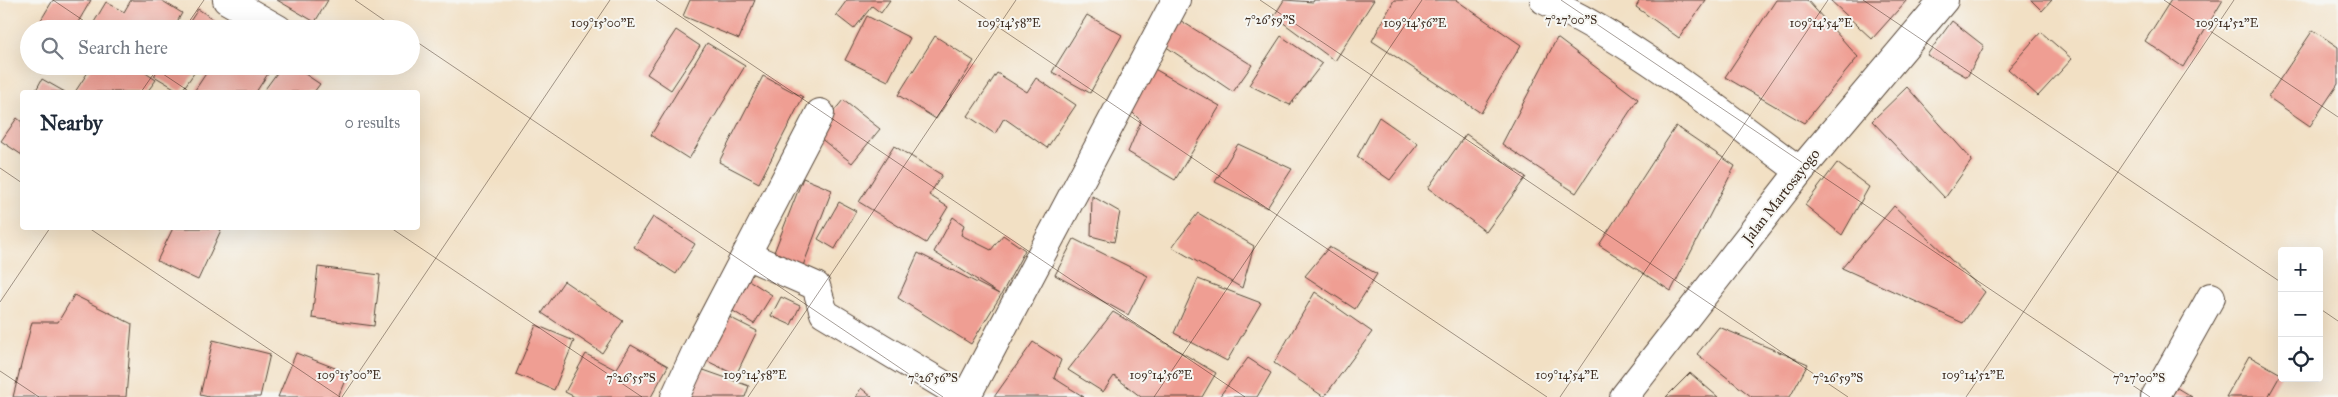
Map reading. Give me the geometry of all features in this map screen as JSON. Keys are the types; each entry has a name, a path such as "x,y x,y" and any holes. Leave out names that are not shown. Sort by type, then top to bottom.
{"street":[{"path":"227,0 262,20"},
{"path":"746,254 816,286 819,304 824,313 965,397 1176,0"},
{"path":"1544,0 1574,14 1665,72 1800,171"},
{"name":"Jalan Martosayogo","path":"1624,397 1800,171 1944,0"},
{"path":"674,397 820,113"},
{"path":"2155,397 2211,297"}],"building":[{"path":"53,0 91,0 79,20 41,20"},
{"path":"131,0 161,0 182,13 178,20 95,20 106,2 124,12"},
{"path":"277,0 328,0 316,20 312,20"},
{"path":"690,0 755,0 739,39 683,16"},
{"path":"847,0 890,0 881,13 872,6 854,29 836,15"},
{"path":"1284,0 1313,2 1314,0 1374,0 1335,61 1274,16"},
{"path":"1394,0 1456,0 1521,45 1481,113 1372,41"},
{"path":"1640,0 1706,0 1679,38 1636,7"},
{"path":"1776,0 1807,0 1858,57 1804,123 1725,77"},
{"path":"1830,0 1907,0 1872,39"},
{"path":"2031,0 2052,0 2042,11"},
{"path":"2171,0 2223,0 2183,67 2145,41"},
{"path":"198,9 214,20 191,20"},
{"path":"1087,15 1122,35 1090,93 1052,72"},
{"path":"867,16 910,38 888,81 845,60"},
{"path":"1178,19 1252,65 1233,92 1159,42"},
{"path":"1952,21 1984,46 1967,77 1927,55"},
{"path":"676,30 700,46 671,90 647,74"},
{"path":"2313,30 2338,47 2338,84 2310,126 2268,97"},
{"path":"2041,32 2072,59 2038,96 2008,69"},
{"path":"935,36 974,61 936,119 898,95"},
{"path":"1281,36 1322,64 1290,105 1249,85"},
{"path":"1557,38 1638,99 1576,193 1502,144"},
{"path":"707,43 745,66 689,159 651,135"},
{"path":"1151,67 1220,106 1175,180 1128,152 1141,121 1128,108"},
{"path":"997,73 1027,92 1036,78 1076,105 1047,148 1004,118 995,134 968,116"},
{"path":"86,75 148,75 156,80 148,90 76,90"},
{"path":"193,75 182,90 178,90 154,76"},
{"path":"205,75 267,75 257,90 195,90"},
{"path":"275,75 306,75 320,84 316,90 264,90"},
{"path":"763,76 803,97 759,183 719,162"},
{"path":"42,79 61,90 36,90"},
{"path":"1907,87 1972,160 1945,198 1872,121"},
{"path":"843,100 880,129 852,163 815,134"},
{"path":"1379,117 1418,144 1390,180 1357,157"},
{"path":"17,118 20,120 20,154 1,141"},
{"path":"1676,126 1735,166 1671,291 1599,245"},
{"path":"1466,134 1526,177 1486,232 1428,188"},
{"path":"1238,144 1292,169 1267,208 1215,182"},
{"path":"894,146 942,175 929,195 948,207 926,243 859,202"},
{"path":"1837,163 1869,187 1842,235 1805,205"},
{"path":"803,178 832,190 801,271 771,260"},
{"path":"1092,196 1120,212 1114,242 1091,236"},
{"path":"839,202 856,211 835,249 818,239"},
{"path":"1894,206 1985,292 1963,323 1842,268"},
{"path":"1198,213 1254,246 1242,288 1172,247"},
{"path":"653,217 695,244 676,274 634,247"},
{"path":"953,217 964,225 961,235 991,250 1003,235 1025,250 1001,295 971,344 898,298 918,253 999,294 934,252"},
{"path":"172,230 221,230 198,280 157,261"},
{"path":"1074,239 1148,276 1128,315 1055,275"},
{"path":"1329,247 1377,274 1355,309 1305,276"},
{"path":"318,267 380,275 374,326 312,318"},
{"path":"744,277 772,295 754,324 725,306"},
{"path":"1198,279 1261,303 1227,361 1174,333"},
{"path":"564,281 623,321 602,353 542,313"},
{"path":"1315,292 1372,332 1324,397 1274,363"},
{"path":"74,295 132,324 126,397 13,397 32,322 58,322"},
{"path":"781,297 800,306 791,325 771,316"},
{"path":"1113,312 1216,373 1202,397 1141,397 1114,376 1103,392 1068,370"},
{"path":"723,314 757,331 736,375 701,358"},
{"path":"536,325 574,341 554,390 516,374"},
{"path":"1719,327 1808,364 1790,397 1752,397 1697,354"},
{"path":"213,340 270,354 260,397 209,397 200,395"},
{"path":"1033,342 1061,360 1054,378 1084,397 994,397"},
{"path":"631,345 668,366 651,397 575,397 565,392 586,354 616,370"},
{"path":"296,353 348,373 338,397 278,397"},
{"path":"2249,356 2278,372 2278,379 2268,397 2226,397"},
{"path":"1248,358 1271,373 1257,397 1219,397"},
{"path":"695,367 749,386 745,397 691,397 685,395"},
{"path":"1690,373 1718,397 1666,397"},
{"path":"861,388 872,397 856,397"},
{"path":"2177,388 2192,397 2171,397"}]}
